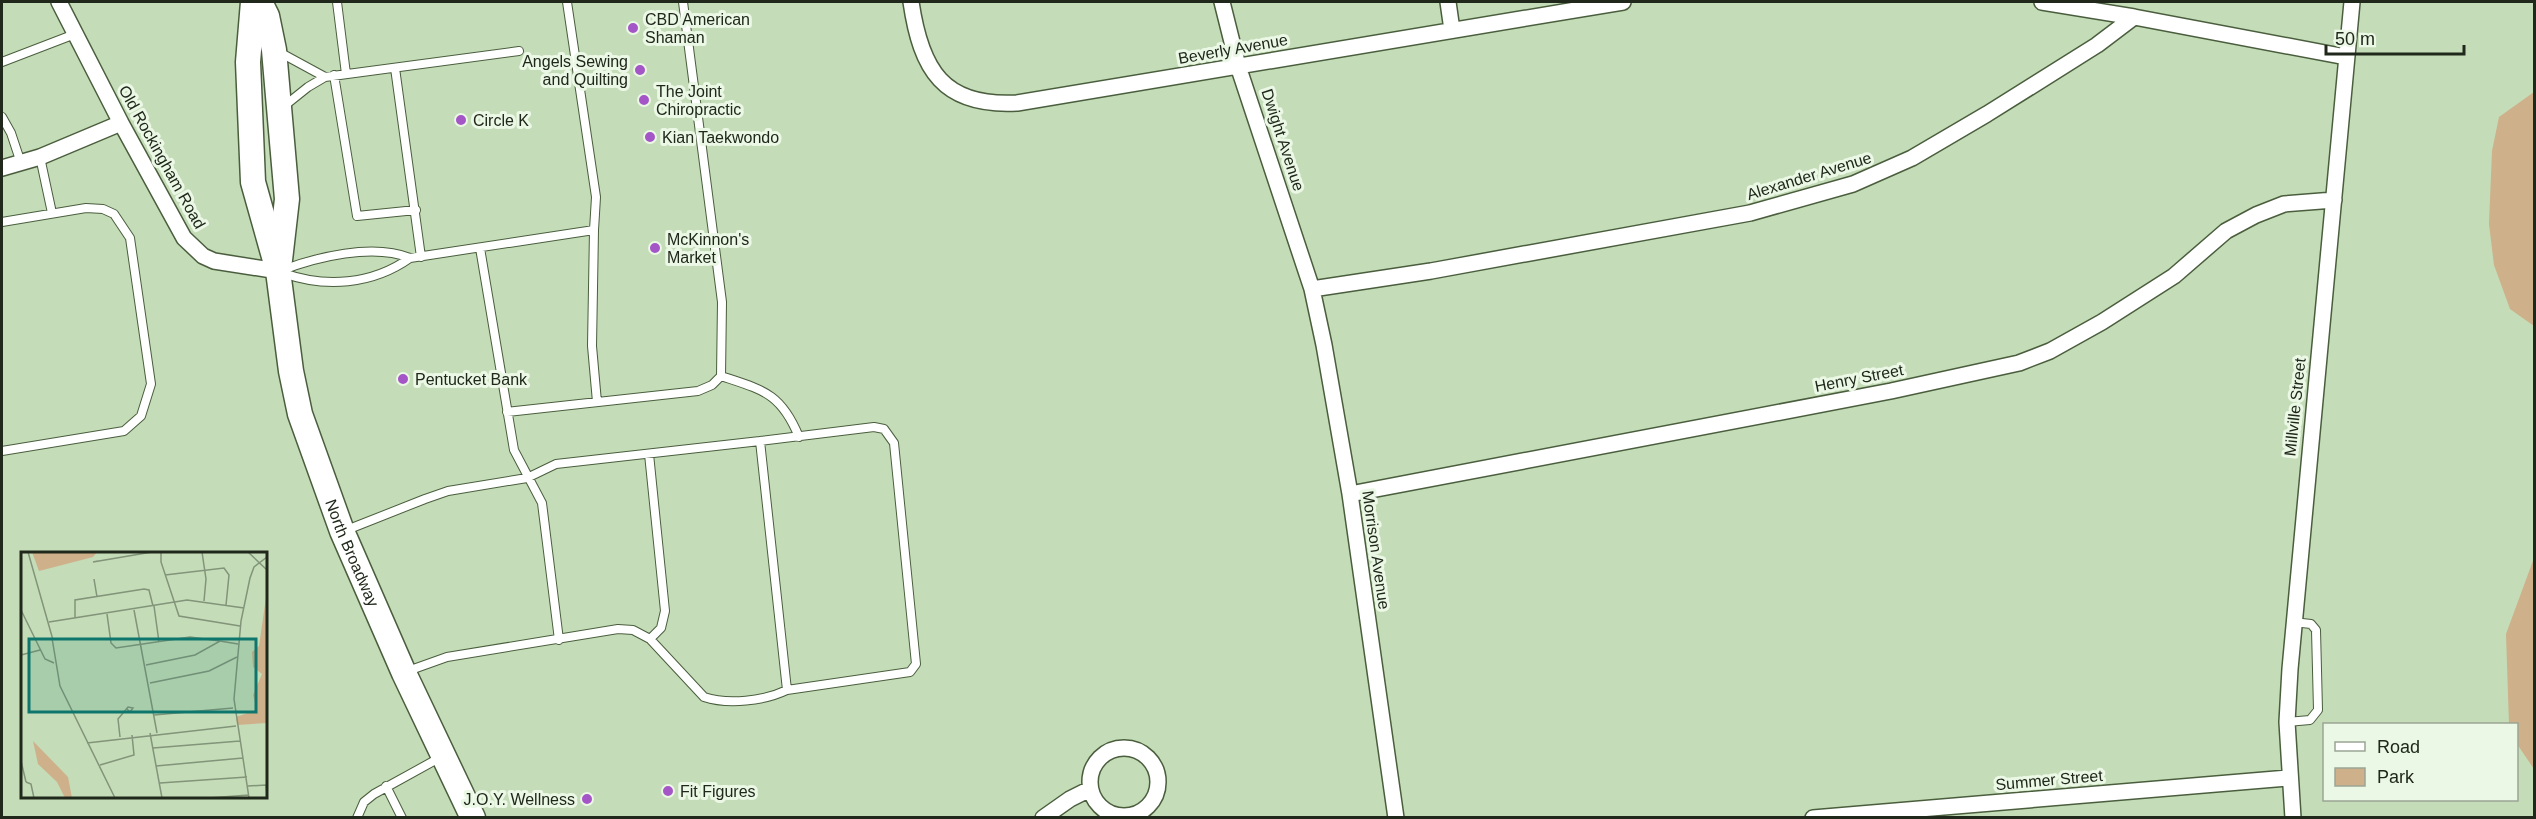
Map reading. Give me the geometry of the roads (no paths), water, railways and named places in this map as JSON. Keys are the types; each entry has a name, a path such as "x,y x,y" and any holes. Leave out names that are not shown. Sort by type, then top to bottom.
{"main road":[{"name":"North Broadway","path":"253,2 248,62 254,182 278,271 291,371 300,414 342,531 404,673 473,818"},
{"name":"North Broadway","path":"260,2 267,16 274,50 287,199 278,271"}],"street":[{"name":"Old Rockingham Road","path":"59,2 170,216 194,248 203,256 226,265 278,271"},
{"name":"Beverly Avenue","path":"911,2 919,40 938,80 954,94 975,101 996,104 1017,103 1623,2"},
{"name":"Dwight Avenue","path":"1222,2 1238,66 1312,289"},
{"path":"1448,2 1452,30"},
{"path":"2042,2 2346,57"},
{"name":"Millville Street","path":"2293,818 2288,778 2287,722 2294,622 2352,2"},
{"name":"Alexander Avenue","path":"1312,289 1431,271 1750,213 1853,184 1912,158 1987,114 2097,45 2134,17"},
{"path":"2,168 40,157 121,123"},
{"name":"Henry Street","path":"1350,494 1892,391 2019,363 2050,351 2102,322 2174,276 2226,231 2284,204 2334,200"},
{"name":"Morrison Avenue","path":"1312,289 1350,494 1396,818"},
{"path":"1123,748 1145,755 1157,775 1158,786 1150,805 1131,816 1110,813 1101,808 1090,789 1090,777 1094,766 1111,751 1123,748"},
{"name":"Summer Street","path":"1813,818 2288,778"},
{"path":"1043,818 1070,799 1090,789"}],"lane":[{"path":"337,2 346,74"},
{"path":"567,2 596,197 592,346 597,402"},
{"path":"507,412 698,391 712,386 721,376 722,303 683,2"},
{"path":"2,62 75,33"},
{"path":"274,50 325,77"},
{"path":"279,110 325,77 519,51"},
{"path":"395,68 421,256"},
{"path":"334,75 357,216 416,210"},
{"path":"2,117 7,123 21,163"},
{"path":"40,157 52,213"},
{"path":"2,222 52,213 103,209 114,214 124,225 130,238 151,367 148,399 141,416 124,431 2,451"},
{"path":"278,271 308,282 328,284 386,274 410,258 594,230"},
{"path":"480,248 514,450 542,503 559,640"},
{"path":"278,271 309,260 378,251 396,253 410,258"},
{"path":"721,376 749,385 779,401 790,415 799,437"},
{"path":"342,531 448,491 527,478 556,464 874,428 884,429 890,434 896,455 916,664 910,672 788,690 775,696 728,701 704,697 650,639 633,630 618,629 447,657 404,673"},
{"path":"760,441 788,690"},
{"path":"649,454 665,611 661,628 650,639"},
{"path":"2287,722 2310,720 2318,710 2316,630 2311,624 2294,622"},
{"path":"357,818 364,802 386,786 443,756"},
{"path":"386,786 402,818"}],"place":[{"name":"CBD American Shaman","path":"633,28"},
{"name":"Angels Sewing and Quilting","path":"640,70"},
{"name":"The Joint Chiropractic","path":"644,100"},
{"name":"Circle K","path":"461,120"},
{"name":"Kian Taekwondo","path":"650,137"},
{"name":"McKinnon's Market","path":"655,248"},
{"name":"Pentucket Bank","path":"403,379"},
{"name":"Fit Figures","path":"668,791"},
{"name":"J.O.Y. Wellness","path":"587,799"}]}
